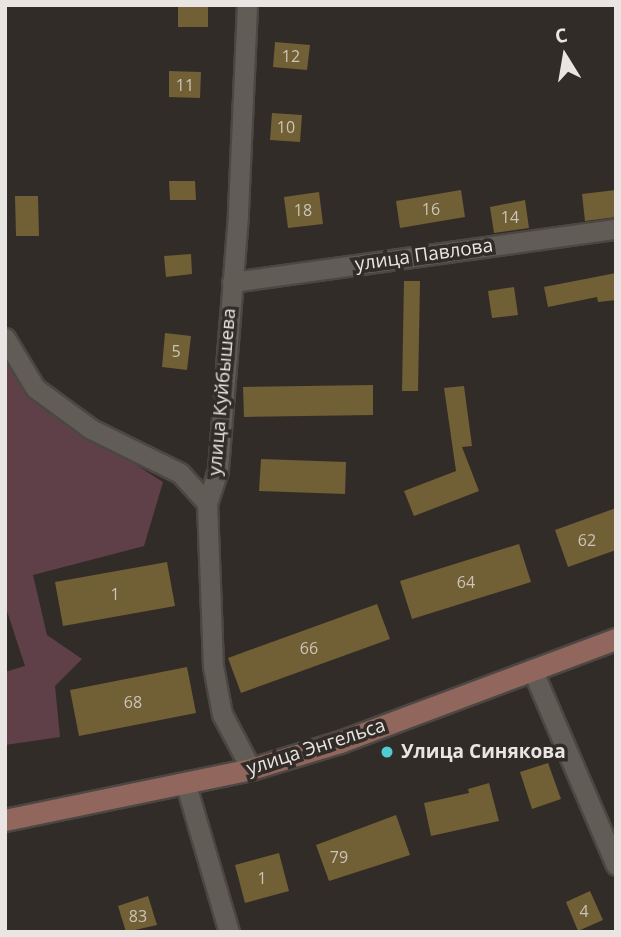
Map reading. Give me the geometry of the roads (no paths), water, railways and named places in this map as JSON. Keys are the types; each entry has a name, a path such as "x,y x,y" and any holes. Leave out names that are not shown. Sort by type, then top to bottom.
{"street":[{"name":"улица Куйбышева","path":"247,5 232,282 218,470 207,503 213,666 222,714 251,769"},
{"name":"улица Павлова","path":"232,282 616,229"},
{"path":"5,338 35,388 91,429 180,473 207,503"},
{"name":"улица Энгельса","path":"5,820 186,785 251,769 340,742 616,639"},
{"path":"532,669 616,865"},
{"path":"186,785 229,932"}],"place":[{"name":"Улица Синякова","path":"387,752"}]}
